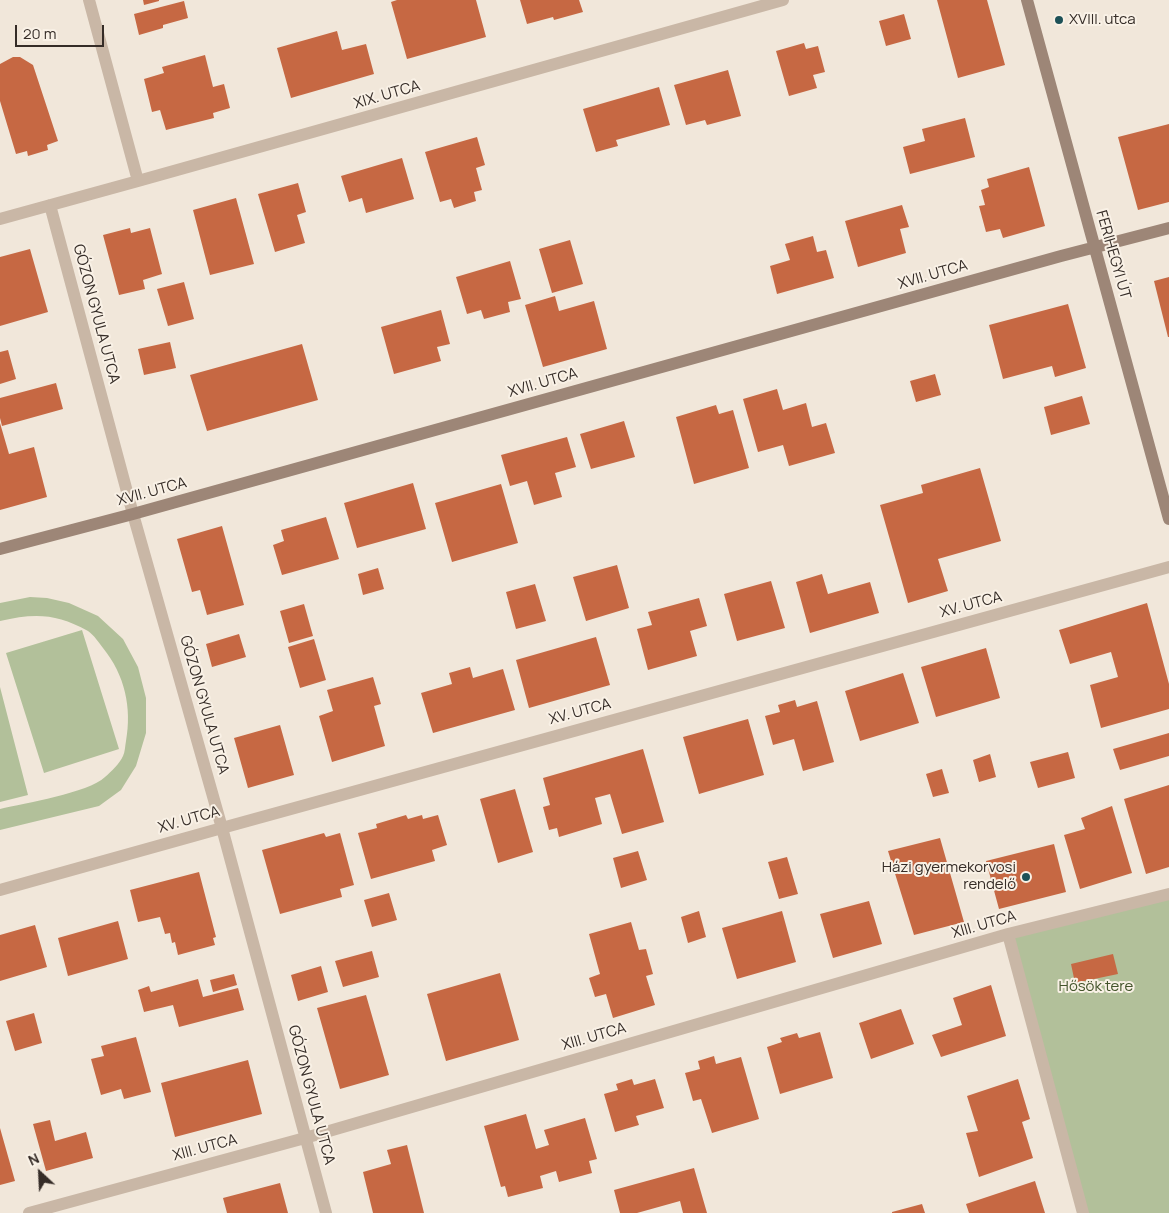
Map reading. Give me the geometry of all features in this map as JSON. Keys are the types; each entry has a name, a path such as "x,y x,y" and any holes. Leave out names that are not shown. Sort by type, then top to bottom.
{"street":[{"path":"89,0 138,182"},
{"name":"XIX. UTCA","path":"0,219 138,182 783,0"},
{"name":"FERIHEGYI ÚT","path":"1027,0 1093,248 1169,519"},
{"name":"GÓZON GYULA UTCA","path":"50,205 133,514 222,828 326,1213"},
{"path":"1093,248 1169,228"},
{"name":"XVII. UTCA","path":"0,549 133,514 1093,248"},
{"name":"XV. UTCA","path":"0,890 1169,567"},
{"name":"XIII. UTCA","path":"29,1213 305,1138 1008,934 1169,894"},
{"path":"1008,934 1083,1213"}],"green space":[{"path":"30,597 47,598 69,603 98,616 123,639 138,667 146,698 146,733 136,766 121,790 99,806 0,830 0,809 71,793 97,783 105,777 113,770 123,756 128,729 127,704 122,681 111,658 88,631 66,621 45,616 0,621 0,603"},
{"path":"82,630 119,749 44,773 6,653"},
{"path":"0,687 28,795 0,802"},
{"name":"Hősök tere","path":"1169,894 1169,1213 1083,1213 1008,934"}],"building":[{"path":"143,0 159,0 159,1 144,5"},
{"path":"397,0 476,0 486,37 407,59 391,2"},
{"path":"520,0 579,0 583,12 554,20 553,17 527,24"},
{"path":"937,0 987,0 1005,65 958,78"},
{"path":"184,1 188,18 163,25 163,28 139,35 134,14"},
{"path":"904,14 911,39 886,46 879,21"},
{"path":"337,31 342,50 366,44 374,74 291,98 277,48"},
{"path":"804,43 806,49 818,46 825,72 813,75 817,88 789,96 776,51"},
{"path":"205,55 213,87 224,84 230,108 213,113 214,118 166,130 160,110 152,112 144,79 164,73 162,67"},
{"path":"13,57 20,57 33,65 58,141 47,145 48,150 28,156 27,151 16,154 0,101 0,64"},
{"path":"728,70 741,116 707,125 705,120 686,125 674,85"},
{"path":"659,87 670,125 616,140 618,146 596,152 583,109"},
{"path":"965,118 975,157 910,174 903,147 925,141 922,129"},
{"path":"1169,124 1169,202 1138,210 1118,137"},
{"path":"477,137 485,165 476,168 482,190 474,192 476,201 454,208 451,199 440,202 425,152"},
{"path":"402,158 414,199 366,213 362,198 349,202 341,176"},
{"path":"1029,167 1045,226 1003,238 1000,229 986,232 979,206 985,205 981,190 989,187 987,179"},
{"path":"298,183 306,212 297,215 305,243 275,252 258,194"},
{"path":"236,198 254,264 210,275 193,210"},
{"path":"902,205 909,227 900,229 906,253 858,267 845,221"},
{"path":"130,228 131,233 150,228 162,274 143,280 145,289 119,295 103,235"},
{"path":"813,236 817,252 826,250 834,278 777,294 770,266 790,260 785,244"},
{"path":"570,240 583,284 552,293 539,249"},
{"path":"30,249 48,312 0,326 0,257"},
{"path":"510,261 521,299 508,302 510,312 484,319 481,310 467,314 456,277"},
{"path":"1169,277 1169,337 1168,337 1154,281"},
{"path":"184,282 194,319 168,326 157,289"},
{"path":"555,296 559,311 594,301 607,349 543,367 525,305"},
{"path":"1068,304 1086,368 1055,377 1052,366 1003,379 989,325"},
{"path":"441,310 450,344 437,347 441,361 394,374 381,327"},
{"path":"170,342 176,368 144,375 138,349"},
{"path":"302,344 318,400 207,431 190,375"},
{"path":"8,350 16,379 0,384 0,352"},
{"path":"935,374 941,395 916,402 910,381"},
{"path":"56,383 63,409 2,426 0,398"},
{"path":"777,389 783,410 806,403 812,427 826,423 835,453 789,466 783,445 758,452 743,399"},
{"path":"1082,396 1090,424 1051,435 1044,407"},
{"path":"716,405 719,414 733,410 749,468 694,484 676,417"},
{"path":"624,421 635,457 591,469 580,434"},
{"path":"0,423 9,454 34,447 47,497 0,510"},
{"path":"567,437 576,467 555,473 562,497 534,505 527,481 510,486 501,455"},
{"path":"980,468 1001,541 938,559 948,591 908,603 880,505 923,493 921,485"},
{"path":"413,483 426,529 357,548 344,503"},
{"path":"501,484 518,543 452,562 435,503"},
{"path":"326,517 339,559 282,575 273,545 284,541 281,530"},
{"path":"222,526 244,605 207,615 200,590 192,592 177,539"},
{"path":"617,565 629,608 586,621 573,577"},
{"path":"378,568 384,589 363,595 358,574"},
{"path":"822,574 828,594 870,582 879,613 810,633 796,582"},
{"path":"771,581 785,628 737,641 724,594"},
{"path":"535,584 546,621 516,629 506,592"},
{"path":"699,598 707,626 690,631 697,656 648,670 637,629 652,625 648,612"},
{"path":"1147,603 1169,684 1169,709 1101,728 1090,685 1118,677 1111,652 1070,664 1059,630"},
{"path":"304,604 313,636 289,643 280,611"},
{"path":"239,634 246,657 212,667 206,644"},
{"path":"596,637 610,685 529,708 516,660"},
{"path":"314,639 326,680 300,688 288,647"},
{"path":"986,648 1000,698 936,717 921,667"},
{"path":"470,667 473,678 503,669 515,710 433,733 421,693 452,684 449,673"},
{"path":"903,673 919,723 860,741 845,691"},
{"path":"373,677 381,704 374,706 385,746 332,762 319,716 333,711 327,690"},
{"path":"795,700 797,707 817,701 834,762 803,771 794,739 773,745 765,716 780,712 778,705"},
{"path":"748,719 764,775 699,794 683,737"},
{"path":"280,725 294,775 248,788 234,738"},
{"path":"1169,733 1169,756 1120,770 1113,749"},
{"path":"643,749 664,822 622,834 610,794 595,798 602,824 559,837 557,828 549,830 543,807 550,805 543,778"},
{"path":"1068,752 1075,778 1038,788 1030,762"},
{"path":"990,754 996,777 979,782 973,760"},
{"path":"942,769 949,793 933,797 926,774"},
{"path":"1169,785 1169,867 1146,874 1124,799"},
{"path":"515,789 533,852 498,863 480,799"},
{"path":"1112,806 1132,873 1080,889 1064,835 1085,829 1081,818"},
{"path":"406,815 408,819 422,815 423,819 438,815 447,845 432,850 435,861 371,879 358,833 377,828 376,824"},
{"path":"324,833 326,837 340,833 354,885 340,889 342,897 280,914 262,850"},
{"path":"940,838 964,922 914,935 888,851"},
{"name":"Házi gyermekorvosi rendelő","path":"1054,844 1066,892 999,909 986,861"},
{"path":"638,851 647,880 621,888 613,858"},
{"path":"787,857 798,894 779,899 768,862"},
{"path":"199,872 216,937 213,938 215,945 178,955 175,942 172,943 170,933 165,934 160,917 138,922 130,890"},
{"path":"389,893 397,920 372,927 364,900"},
{"path":"869,901 882,944 833,958 820,914"},
{"path":"699,911 706,937 688,943 681,917"},
{"path":"782,911 796,962 737,979 722,928"},
{"path":"118,921 128,959 68,976 58,938"},
{"path":"631,922 639,950 646,949 653,974 646,976 655,1005 613,1018 606,994 595,997 589,978 600,974 589,934"},
{"path":"35,925 47,967 0,981 0,935"},
{"path":"372,951 379,977 343,987 335,961"},
{"path":"1113,954 1118,974 1075,983 1071,964"},
{"path":"321,966 328,992 298,1001 291,975"},
{"path":"500,973 519,1040 446,1061 427,994"},
{"path":"234,974 237,985 213,992 210,980"},
{"path":"198,979 203,997 238,988 244,1010 179,1027 173,1005 144,1012 138,990 149,986 151,992"},
{"path":"991,985 1006,1036 941,1057 932,1035 962,1025 953,998"},
{"path":"366,995 389,1075 340,1089 317,1008"},
{"path":"901,1009 914,1044 871,1059 859,1023"},
{"path":"34,1013 42,1043 15,1051 6,1021"},
{"path":"820,1032 833,1078 780,1094 767,1047 782,1042 780,1038 797,1033 799,1038"},
{"path":"136,1037 151,1092 124,1099 121,1089 101,1095 91,1059 104,1056 101,1046"},
{"path":"714,1056 716,1064 741,1057 759,1119 712,1133 701,1099 693,1101 685,1073 700,1069 698,1061"},
{"path":"248,1060 262,1114 175,1137 161,1083"},
{"path":"632,1079 634,1085 655,1079 664,1108 636,1116 639,1125 615,1132 604,1094 618,1090 616,1084"},
{"path":"1018,1079 1030,1119 1022,1122 1033,1158 979,1177 966,1133 978,1131 967,1096"},
{"path":"526,1114 536,1149 549,1145 544,1130 585,1118 597,1159 589,1161 592,1173 559,1182 556,1171 540,1176 543,1188 508,1197 505,1186 501,1187 484,1126"},
{"path":"50,1120 55,1141 86,1132 93,1158 46,1171 33,1124"},
{"path":"0,1128 15,1181 0,1185"},
{"path":"407,1145 424,1213 373,1213 363,1172 391,1164 387,1150"},
{"path":"694,1168 707,1213 683,1213 680,1201 637,1213 620,1213 614,1190"},
{"path":"1035,1181 1045,1213 969,1213 966,1204"},
{"path":"280,1183 288,1213 227,1213 223,1198"},
{"path":"922,1204 925,1213 892,1213 892,1212"}],"place":[{"name":"XVIII. utca","path":"1059,20"},
{"name":"Házi gyermekorvosi rendelő","path":"1026,877"}]}
